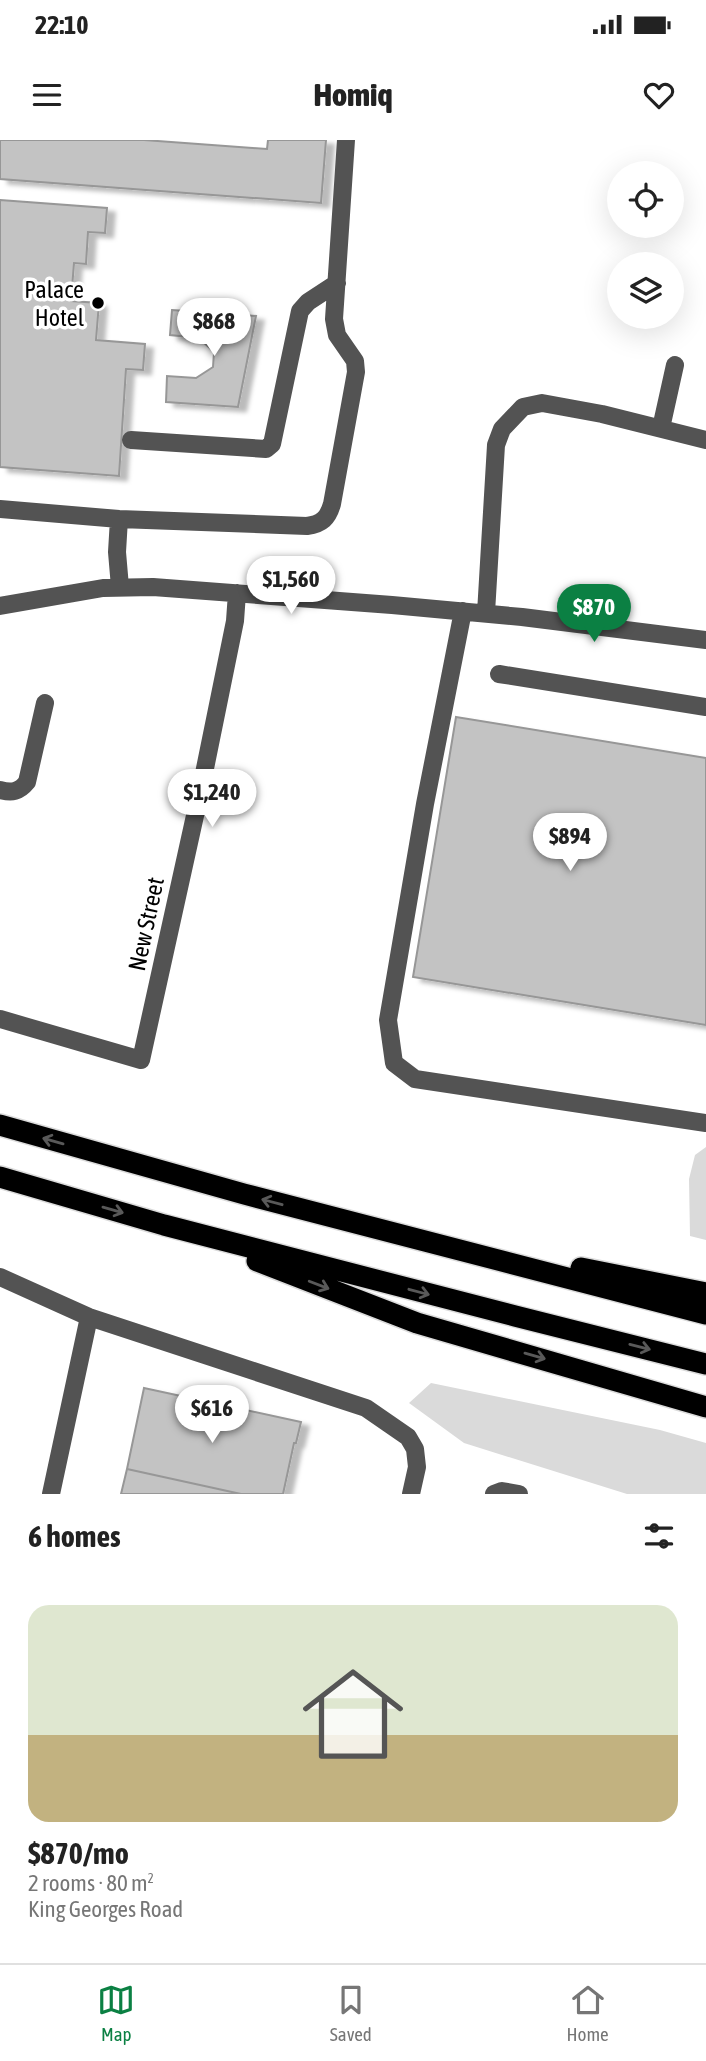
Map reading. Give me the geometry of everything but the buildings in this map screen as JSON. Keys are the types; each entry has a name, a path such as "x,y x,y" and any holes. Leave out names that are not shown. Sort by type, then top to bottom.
{"highway":[{"path":"0,1125 149,1169 706,1314"},
{"path":"0,1177 164,1225 706,1364"},
{"path":"339,1219 706,1293"},
{"path":"164,1225 417,1323 706,1407"}],"street":[{"path":"0,509 119,519 307,526 322,522 327,517 332,504 356,372 355,361 340,342 335,327 346,140"},
{"path":"131,440 270,448 300,311 308,302 337,283"},
{"path":"661,428 675,365"},
{"path":"486,613 496,445 502,429 523,407 542,403 602,414 706,440"},
{"path":"119,519 117,552 120,587"},
{"path":"0,606 120,587 237,593 486,613 706,640"},
{"name":"New Street","path":"0,1018 141,1060 205,767 235,621 237,593"},
{"path":"463,611 425,804 388,1020 394,1063 415,1079 706,1123"},
{"path":"499,674 706,707"},
{"path":"0,790 16,792 27,782 45,704"},
{"path":"0,1277 89,1317 366,1408 408,1437 415,1449 417,1466 411,1494"},
{"path":"51,1494 89,1317"},
{"path":"494,1494 519,1494"}],"shaded area":[{"path":"706,1147 706,1240 690,1236 689,1179 695,1155"},
{"path":"431,1383 660,1430 706,1443 706,1494 627,1494 464,1443 409,1403"}],"place":[{"name":"Palace Hotel","path":"98,303"}]}
